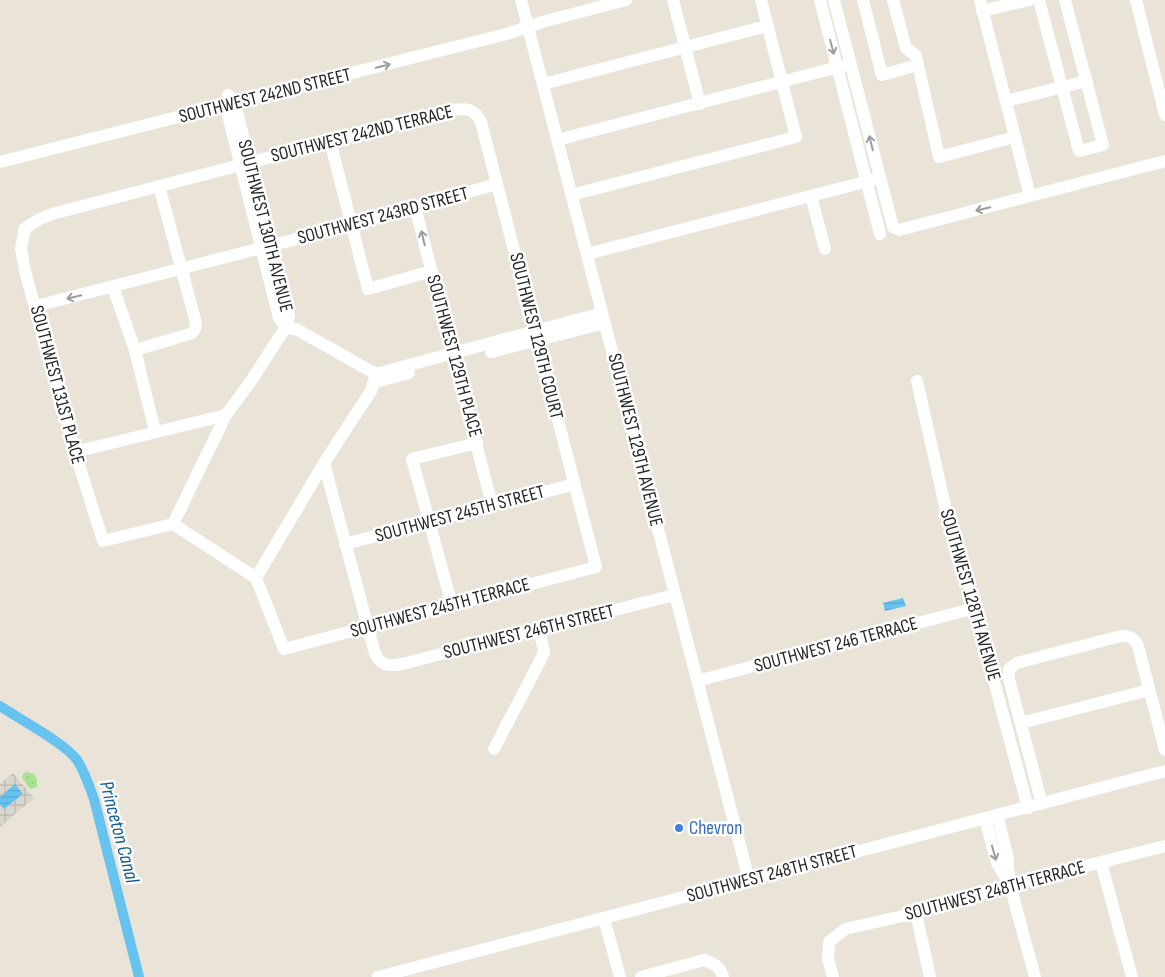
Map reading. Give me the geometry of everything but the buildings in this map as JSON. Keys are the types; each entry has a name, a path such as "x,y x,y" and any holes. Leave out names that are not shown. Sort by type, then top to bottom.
{"street":[{"name":"SOUTHWEST 129TH AVENUE","path":"522,0 571,196 749,880"},
{"name":"SOUTHWEST 242ND STREET","path":"0,162 510,33 542,22 626,0"},
{"path":"673,0 700,104"},
{"path":"571,196 796,137 761,0"},
{"path":"820,0 880,234"},
{"path":"834,0 893,227 898,230 1165,161"},
{"path":"863,0 882,75 918,66"},
{"path":"893,0 906,48 916,56 940,157 1015,138"},
{"path":"1029,0 981,6 1030,196"},
{"path":"1039,0 1078,152 1103,145 1065,0"},
{"path":"1136,0 1165,115"},
{"path":"543,84 767,26"},
{"path":"557,140 850,64"},
{"path":"1006,101 1086,82"},
{"name":"SOUTHWEST 130TH AVENUE","path":"230,105 266,247 279,318 286,328"},
{"name":"SOUTHWEST 242ND TERRACE","path":"24,228 52,214 452,110 470,109"},
{"name":"SOUTHWEST 129TH COURT","path":"470,109 481,122 596,567"},
{"path":"330,142 368,289 432,271"},
{"path":"587,254 880,178"},
{"name":"SOUTHWEST 243RD STREET","path":"36,306 351,225 497,184"},
{"path":"135,350 185,336 194,332 196,328 159,186"},
{"path":"811,196 825,249"},
{"name":"SOUTHWEST 129TH PLACE","path":"416,207 492,505"},
{"name":"SOUTHWEST 131ST PLACE","path":"24,228 22,242 23,261 74,452 103,541 173,524"},
{"path":"113,287 135,350 155,432"},
{"path":"375,378 371,392 324,463 256,578 173,524 226,415 286,328 296,329 375,378 604,318"},
{"name":"SOUTHWEST 128TH AVENUE","path":"917,381 948,518 975,608 1028,808"},
{"path":"74,452 226,415"},
{"path":"452,605 412,458 476,442"},
{"path":"324,463 367,626"},
{"name":"SOUTHWEST 245TH STREET","path":"345,544 574,484"},
{"name":"SOUTHWEST 245TH TERRACE","path":"256,578 284,648 596,567"},
{"name":"SOUTHWEST 246TH STREET","path":"367,626 376,656 382,664 393,666 674,595"},
{"name":"SOUTHWEST 246 TERRACE","path":"697,681 975,608"},
{"path":"494,749 542,657 544,651 539,629"},
{"path":"1042,804 1009,680 1010,668 1017,663 1121,636 1130,636 1138,646 1165,750"},
{"path":"1021,723 1149,690"},
{"name":"SOUTHWEST 248TH STREET","path":"378,977 1165,771"},
{"path":"991,817 1007,854 1010,884 1035,977"},
{"name":"SOUTHWEST 248TH TERRACE","path":"833,977 828,959 829,942 845,929 916,913 1010,884 1165,846"},
{"path":"1101,862 1132,977"},
{"path":"916,913 930,977"},
{"path":"604,918 620,977"},
{"path":"641,977 704,960 715,963 720,968 723,977"}],"green space":[{"path":"26,772 34,774 37,779 37,787 30,789 22,778"}],"shaded area":[{"path":"13,773 34,798 0,827 0,784"}],"water":[{"path":"903,598 906,606 885,611 883,603"},
{"path":"15,784 23,794 4,809 0,804 0,797"}],"waterway":[{"name":"Princeton Canal","path":"0,706 63,746 77,760 82,769 94,799 139,977"}],"place":[{"name":"Chevron","path":"679,828"}]}
